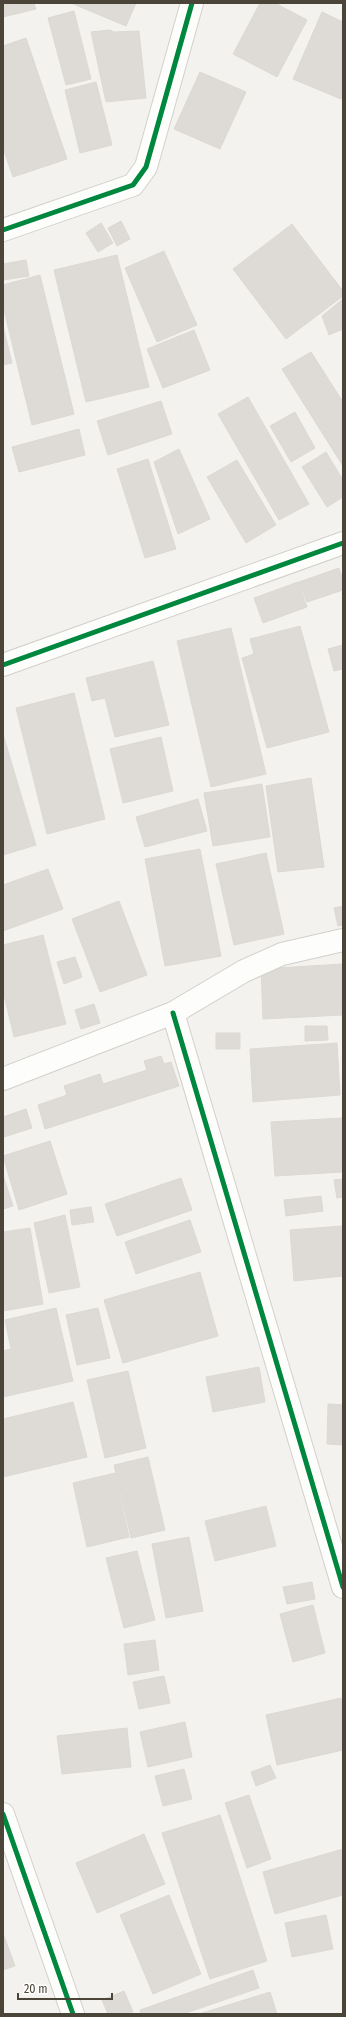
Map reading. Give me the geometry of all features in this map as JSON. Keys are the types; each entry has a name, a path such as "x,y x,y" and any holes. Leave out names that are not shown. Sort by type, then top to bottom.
{"street":[{"path":"3,230 133,185 146,167 192,3"},
{"path":"3,664 343,542"},
{"path":"3,1079 173,1013 244,971 282,954 343,940"},
{"path":"173,1013 343,1587"},
{"path":"3,1814 73,2014"}],"building":[{"path":"3,3 34,3 36,9 3,17"},
{"path":"71,3 136,3 126,26"},
{"path":"260,3 275,3 307,20 277,77 233,54"},
{"path":"74,11 91,79 66,85 48,18"},
{"path":"322,12 343,22 343,94 341,99 293,79"},
{"path":"110,30 114,32 139,31 146,98 106,102 91,32"},
{"path":"26,38 67,159 13,177 3,148 3,46"},
{"path":"200,72 246,92 220,149 174,129"},
{"path":"96,82 112,145 80,153 65,90"},
{"path":"121,221 130,239 117,246 108,228"},
{"path":"101,223 113,243 98,252 86,233"},
{"path":"292,224 343,291 343,296 286,339 233,269"},
{"path":"164,251 197,325 157,342 125,268"},
{"path":"117,255 149,387 86,402 54,270"},
{"path":"26,260 29,276 3,280 3,264"},
{"path":"40,275 74,414 32,425 3,306 3,285"},
{"path":"343,299 343,329 329,335 322,316"},
{"path":"3,326 12,363 3,365"},
{"path":"194,330 210,370 163,388 147,349"},
{"path":"311,352 343,402 343,466 282,369"},
{"path":"248,397 309,504 279,520 218,414"},
{"path":"161,401 172,434 108,455 97,421"},
{"path":"295,412 315,448 291,462 270,426"},
{"path":"79,429 85,455 19,472 12,447"},
{"path":"179,449 210,519 178,534 154,462"},
{"path":"326,452 343,480 343,497 327,507 302,467"},
{"path":"148,459 176,549 145,558 117,469"},
{"path":"237,460 276,525 246,543 207,477"},
{"path":"339,568 343,580 343,590 307,602 299,582"},
{"path":"298,582 307,607 263,623 254,598"},
{"path":"300,626 329,732 267,748 242,658 254,654 250,639"},
{"path":"231,628 266,774 211,787 177,641"},
{"path":"343,645 343,669 334,671 328,649"},
{"path":"153,661 169,725 115,737 105,698 92,701 86,678"},
{"path":"74,693 105,819 47,834 16,708"},
{"path":"3,734 36,845 3,855"},
{"path":"161,737 173,791 123,803 110,749"},
{"path":"311,778 324,867 278,872 266,786"},
{"path":"262,784 270,837 213,846 204,793"},
{"path":"198,799 207,831 145,847 136,817"},
{"path":"200,849 221,956 165,966 145,859"},
{"path":"266,853 284,934 234,945 216,864"},
{"path":"48,869 63,909 3,931 3,885"},
{"path":"119,901 147,975 100,992 72,919"},
{"path":"343,906 343,925 338,926 334,908"},
{"path":"43,935 66,1024 14,1037 3,991 3,945"},
{"path":"75,957 82,977 64,984 57,962"},
{"path":"343,964 343,1015 263,1019 261,969"},
{"path":"94,1004 100,1023 81,1029 75,1010"},
{"path":"305,1026 327,1026 328,1040 305,1041"},
{"path":"216,1033 240,1033 240,1049 216,1049"},
{"path":"337,1043 340,1095 253,1102 250,1049"},
{"path":"161,1056 164,1064 171,1062 179,1086 45,1129 38,1105 67,1095 64,1086 100,1074 103,1084 147,1070 144,1061"},
{"path":"26,1109 32,1128 4,1137 3,1117"},
{"path":"343,1118 343,1172 275,1176 271,1122"},
{"path":"50,1141 67,1194 19,1210 3,1156"},
{"path":"3,1175 13,1206 3,1209"},
{"path":"181,1178 192,1210 117,1236 105,1204"},
{"path":"343,1179 343,1197 337,1198 334,1180"},
{"path":"321,1196 323,1211 286,1216 284,1200"},
{"path":"91,1207 94,1222 72,1225 70,1210"},
{"path":"65,1215 80,1287 49,1293 34,1223"},
{"path":"190,1220 201,1252 136,1274 125,1242"},
{"path":"343,1226 343,1276 294,1281 290,1230"},
{"path":"30,1228 43,1304 3,1311 3,1232"},
{"path":"200,1272 218,1336 123,1363 104,1300"},
{"path":"56,1308 73,1381 3,1397 3,1351 11,1349 5,1320"},
{"path":"98,1308 110,1358 77,1365 66,1315"},
{"path":"259,1367 265,1402 213,1412 206,1377"},
{"path":"128,1371 146,1448 105,1458 87,1380"},
{"path":"73,1402 87,1457 3,1477 3,1419"},
{"path":"328,1404 343,1405 343,1445 327,1444"},
{"path":"148,1457 165,1530 131,1538 114,1465"},
{"path":"115,1473 129,1537 87,1547 73,1483"},
{"path":"266,1506 276,1546 215,1561 205,1521"},
{"path":"189,1537 203,1611 166,1618 152,1544"},
{"path":"137,1551 155,1620 124,1628 106,1558"},
{"path":"312,1582 315,1599 287,1604 283,1587"},
{"path":"313,1605 325,1653 293,1662 280,1614"},
{"path":"155,1640 159,1670 128,1675 124,1644"},
{"path":"164,1676 170,1703 139,1709 133,1682"},
{"path":"341,1698 343,1706 343,1750 277,1765 266,1715"},
{"path":"185,1722 192,1757 148,1767 140,1732"},
{"path":"127,1728 131,1767 62,1774 57,1736"},
{"path":"270,1765 276,1778 256,1786 251,1772"},
{"path":"184,1769 192,1799 163,1806 155,1776"},
{"path":"249,1795 271,1859 247,1868 225,1803"},
{"path":"220,1815 267,1961 210,1979 162,1833"},
{"path":"144,1834 165,1884 97,1913 76,1863"},
{"path":"343,1849 343,1895 275,1914 263,1872"},
{"path":"169,1895 201,1974 153,1994 120,1915"},
{"path":"326,1915 333,1949 292,1957 285,1923"},
{"path":"3,1933 15,1966 3,1970"},
{"path":"253,1970 259,1988 183,2014 141,2014 140,2010"},
{"path":"124,1991 133,2012 108,2014 102,2000"},
{"path":"270,1992 277,2014 199,2014"}],"cycle path":[{"path":"3,230 133,185 146,167 192,3"},
{"path":"3,665 343,543"},
{"path":"173,1013 343,1587"},
{"path":"3,1814 73,2014"}]}
